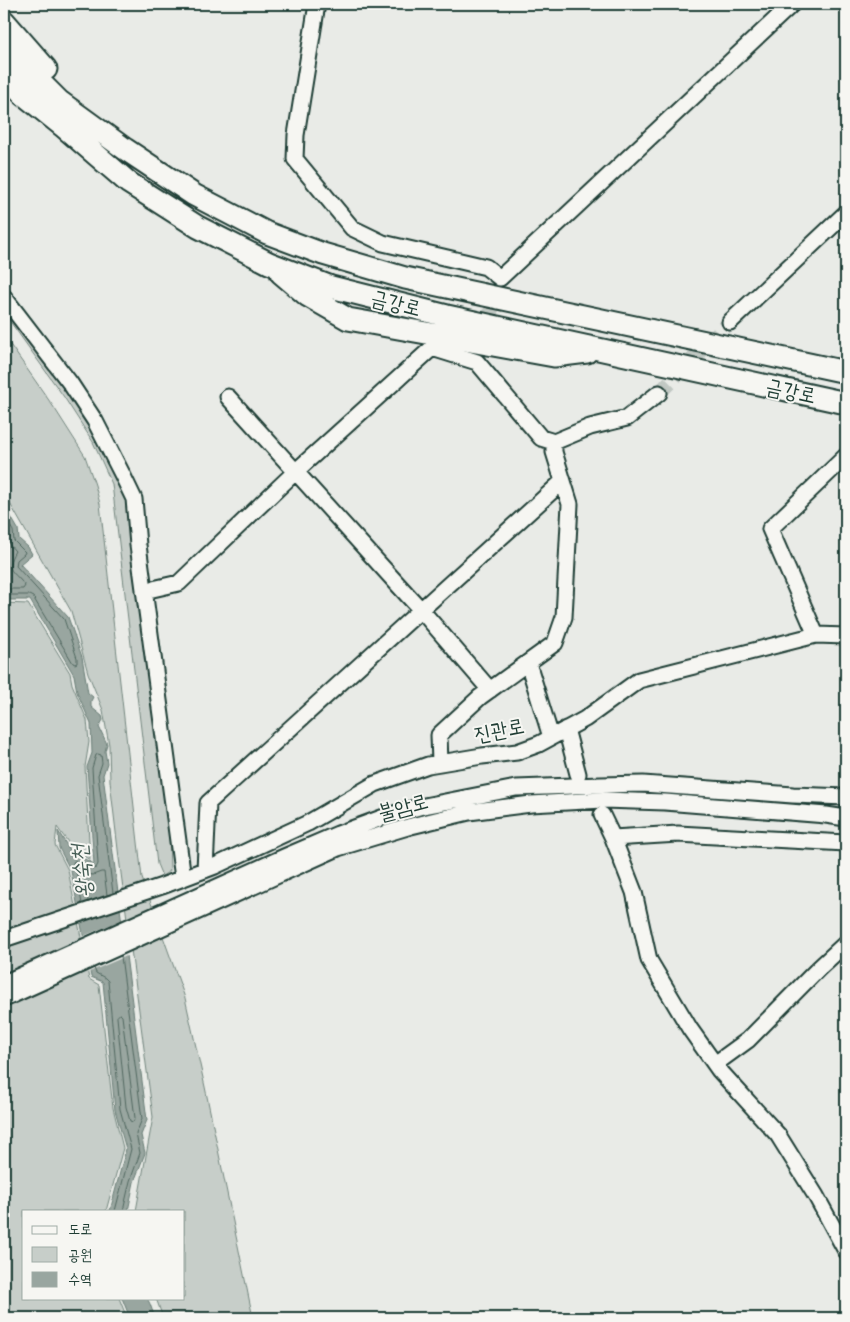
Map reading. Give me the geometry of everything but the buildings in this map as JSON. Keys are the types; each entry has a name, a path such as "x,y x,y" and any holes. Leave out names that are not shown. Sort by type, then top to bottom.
{"highway":[{"path":"4,21 67,93 125,149"},
{"name":"금강로","path":"4,46 59,101 125,149 194,195 267,233 323,254 405,278 846,372"},
{"name":"금강로","path":"4,73 23,94 129,183 198,227 269,263 331,287 447,316 846,403"},
{"path":"4,90 80,157 129,183"}],"street":[{"path":"317,4 294,158 352,228 383,243 486,267 500,278 792,4"},
{"path":"730,322 846,213"},
{"path":"4,297 75,391 95,422 134,499 138,545 183,878"},
{"path":"144,591 179,583 295,472 432,348 477,362 541,438 554,442 590,427 627,418 659,393"},
{"path":"228,397 490,690"},
{"path":"440,763 439,735 480,697 554,643 564,617 570,504 554,452 554,442"},
{"path":"816,635 770,529 846,456"},
{"path":"205,870 208,803 563,481"},
{"name":"진관로","path":"4,939 205,870 308,823 375,784 428,765 517,752 539,744 585,719 639,680 816,635 846,636"},
{"path":"528,663 551,737"},
{"path":"566,729 578,774"},
{"name":"불암로","path":"4,999 387,816 419,807 516,788 643,784 793,796 846,797"},
{"name":"불암로","path":"4,983 284,857 338,841 469,812 531,804 603,800 665,802 846,818"},
{"path":"602,815 634,892 649,960 690,1029 715,1064 778,1135 816,1196 846,1251"},
{"path":"613,838 678,834 846,843"},
{"path":"715,1064 748,1040 846,943"}],"green space":[{"path":"4,301 90,419 128,494 169,832 170,871 162,876 157,864 112,484 93,442 64,397 4,313"},
{"path":"4,336 85,456 100,504 142,878 185,998 253,1318 163,1318 157,1300 185,1300 185,1210 136,1210 153,1117 119,858 110,781 109,745 103,710 88,673 71,611 4,493"},
{"path":"4,603 28,604 70,673 72,684 87,720 89,742 85,767 90,860 73,849 57,827 55,845 68,870 89,979 99,985 113,1108 123,1148 106,1210 22,1210 22,1300 120,1300 127,1318 7,1318 4,1313"}],"water":[{"name":"왕숙천","path":"4,505 18,529 19,539 28,547 32,554 20,564 68,617 82,657 88,693 93,697 91,707 102,716 103,720 99,727 107,744 105,751 107,763 103,775 147,1120 141,1135 145,1153 134,1182 128,1210 110,1210 126,1149 115,1110 103,982 91,977 71,871 59,848 58,831 71,852 94,864 87,767 92,753 91,724 77,692 74,675 30,600 4,600"},
{"path":"123,1300 148,1300 155,1318 130,1318"}],"pier":[{"path":"124,919 129,955 87,973 81,937"}],"tunnel":[{"path":"477,362 500,278"},
{"path":"659,393 730,322"}]}
